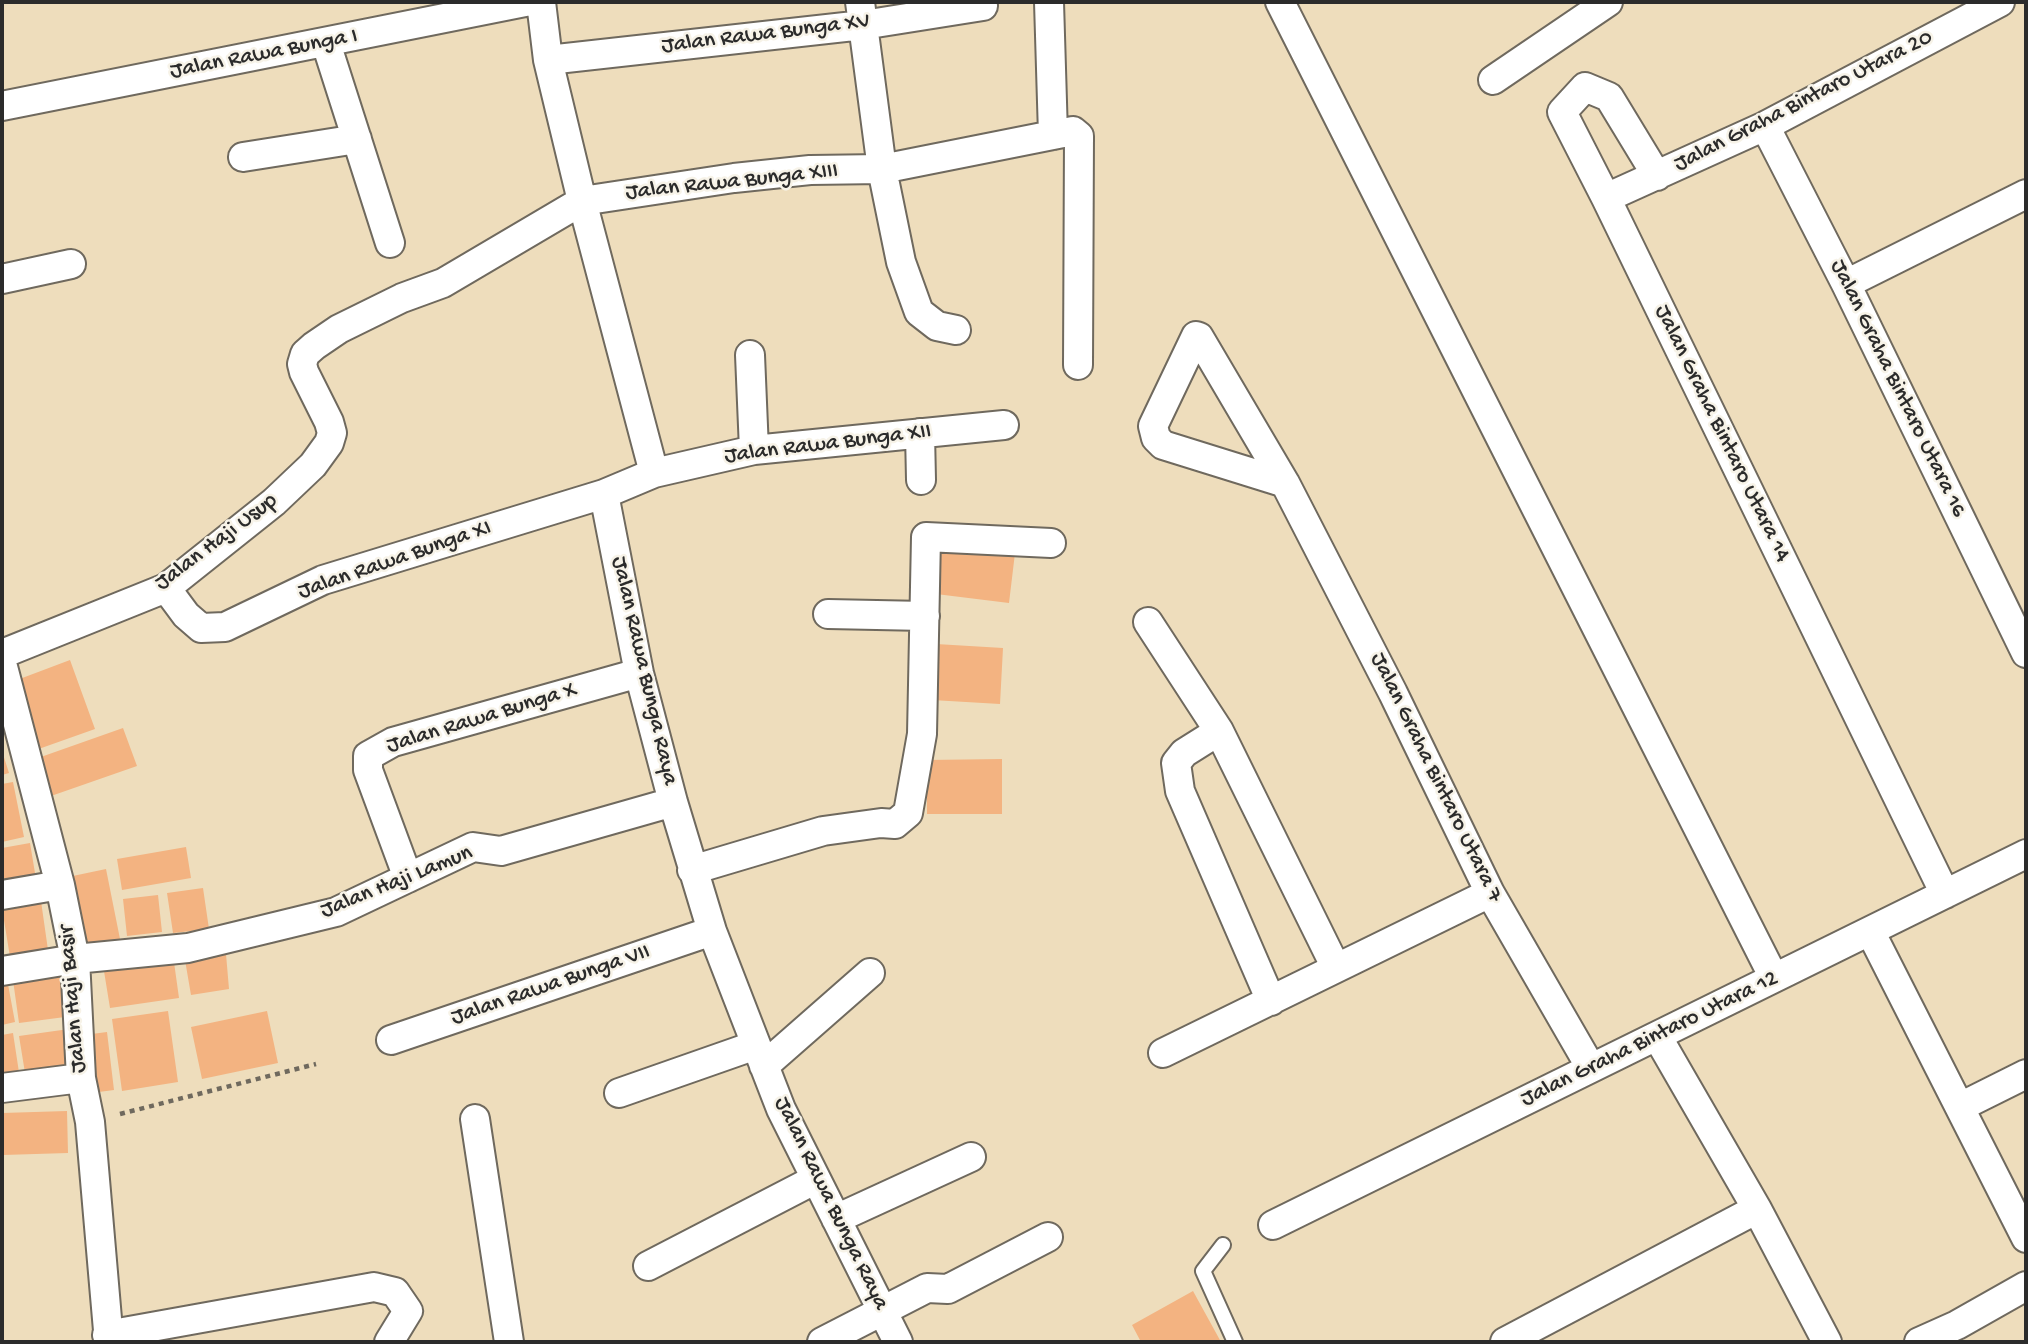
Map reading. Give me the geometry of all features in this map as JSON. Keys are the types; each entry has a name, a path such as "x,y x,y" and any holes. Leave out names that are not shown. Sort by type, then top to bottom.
{"street":[{"name":"Jalan Rawa Bunga I","path":"2,106 525,2"},
{"path":"541,2 548,60 582,201 654,473 604,494"},
{"path":"1049,2 1053,135 1073,131 1079,135 1079,365"},
{"path":"1280,2 1774,978"},
{"path":"1493,80 1608,2"},
{"name":"Jalan Graha Bintaro Utara 20","path":"1606,198 1765,126 2000,2"},
{"name":"Jalan Rawa Bunga XV","path":"548,60 861,13 983,6"},
{"path":"861,13 882,169 901,262 919,312 937,326 956,330"},
{"path":"326,43 390,243"},
{"name":"Jalan Graha Bintaro Utara 14","path":"1657,176 1609,97 1585,87 1562,113 1945,894"},
{"name":"Jalan Graha Bintaro Utara 16","path":"1765,126 1846,284 2026,653"},
{"name":"Jalan Rawa Bunga XIII","path":"582,201 734,177 810,170 882,169 1053,135"},
{"path":"243,157 356,139"},
{"path":"1846,284 2026,194"},
{"name":"Jalan Haji Usup","path":"2,654 166,587 274,502 313,465 329,443 332,433 302,364 305,354 314,346 350,323 402,298 443,283 582,201"},
{"path":"2,279 71,264"},
{"name":"Jalan Graha Bintaro Utara 7","path":"1285,483 1163,445 1156,438 1153,426 1193,338 1199,337 1285,483 1393,693 1490,893 1591,1068"},
{"path":"750,355 754,450"},
{"name":"Jalan Rawa Bunga XII","path":"654,473 754,450 1004,425"},
{"path":"919,433 921,480"},
{"name":"Jalan Rawa Bunga XI","path":"166,587 186,615 201,628 225,627 323,580 604,494"},
{"name":"Jalan Rawa Bunga Raya","path":"604,494 639,673 691,870 712,931 781,1109 898,1342"},
{"path":"691,870 823,831 881,823 895,824 908,813 922,734 926,537 1051,543"},
{"path":"828,614 925,616"},
{"path":"1148,622 1219,731 1336,968"},
{"name":"Jalan Haji Basir","path":"2,663 60,885 75,959 81,1078 90,1122 108,1339"},
{"name":"Jalan Rawa Bunga X","path":"408,878 368,770 368,756 393,742 639,673"},
{"path":"1219,731 1184,753 1176,763 1180,791 1271,1001"},
{"name":"Jalan Haji Lamun","path":"2,971 75,959 188,948 336,912 473,847 501,851 673,802"},
{"name":"Jalan Graha Bintaro Utara 12","path":"1273,1225 2026,854"},
{"path":"2,895 60,885"},
{"path":"1163,1052 1490,893"},
{"name":"Jalan Rawa Bunga VII","path":"391,1040 712,931"},
{"path":"1870,931 2026,1238"},
{"path":"619,1093 760,1056 870,973"},
{"path":"1657,1036 1757,1209 1827,1342"},
{"path":"1960,1107 2026,1074"},
{"path":"2,1088 81,1078"},
{"path":"475,1119 509,1342"},
{"path":"836,1219 971,1157"},
{"path":"648,1266 816,1179"},
{"path":"1505,1342 1757,1209"},
{"path":"822,1342 927,1289 948,1289 1048,1237"},
{"path":"1926,1341 1961,1334 2026,1286"},
{"path":"108,1339 374,1287 396,1292 408,1311 389,1342"}],"lane":[{"path":"1223,1245 1202,1271 1235,1342"}],"path":[{"path":"90,1122 316,1064"}],"building":[{"path":"942,545 1015,553 1009,603 936,594"},
{"path":"936,644 1003,648 1000,704 932,700"},
{"path":"70,660 95,729 33,751 9,683"},
{"path":"123,728 137,766 51,796 38,758"},
{"path":"2,751 9,773 2,775"},
{"path":"1002,759 1002,814 927,814 927,760"},
{"path":"13,782 24,837 2,842 2,784"},
{"path":"30,843 36,879 2,884 2,848"},
{"path":"186,847 191,878 122,890 117,859"},
{"path":"106,869 121,944 82,952 68,877"},
{"path":"203,888 209,929 173,933 167,893"},
{"path":"158,895 162,932 127,936 123,899"},
{"path":"41,901 48,950 10,957 2,908"},
{"path":"226,954 229,989 191,995 185,960"},
{"path":"173,955 179,998 110,1008 103,965"},
{"path":"58,966 65,1017 19,1023 12,973"},
{"path":"7,979 15,1022 2,1025 2,980"},
{"path":"168,1011 178,1082 122,1091 112,1019"},
{"path":"267,1011 278,1063 202,1079 191,1027"},
{"path":"69,1029 75,1071 26,1079 19,1036"},
{"path":"107,1032 114,1090 91,1093 84,1035"},
{"path":"13,1033 20,1079 2,1082 2,1035"},
{"path":"67,1111 68,1153 3,1155 2,1113"},
{"path":"1193,1291 1221,1342 1141,1342 1132,1325"}]}
